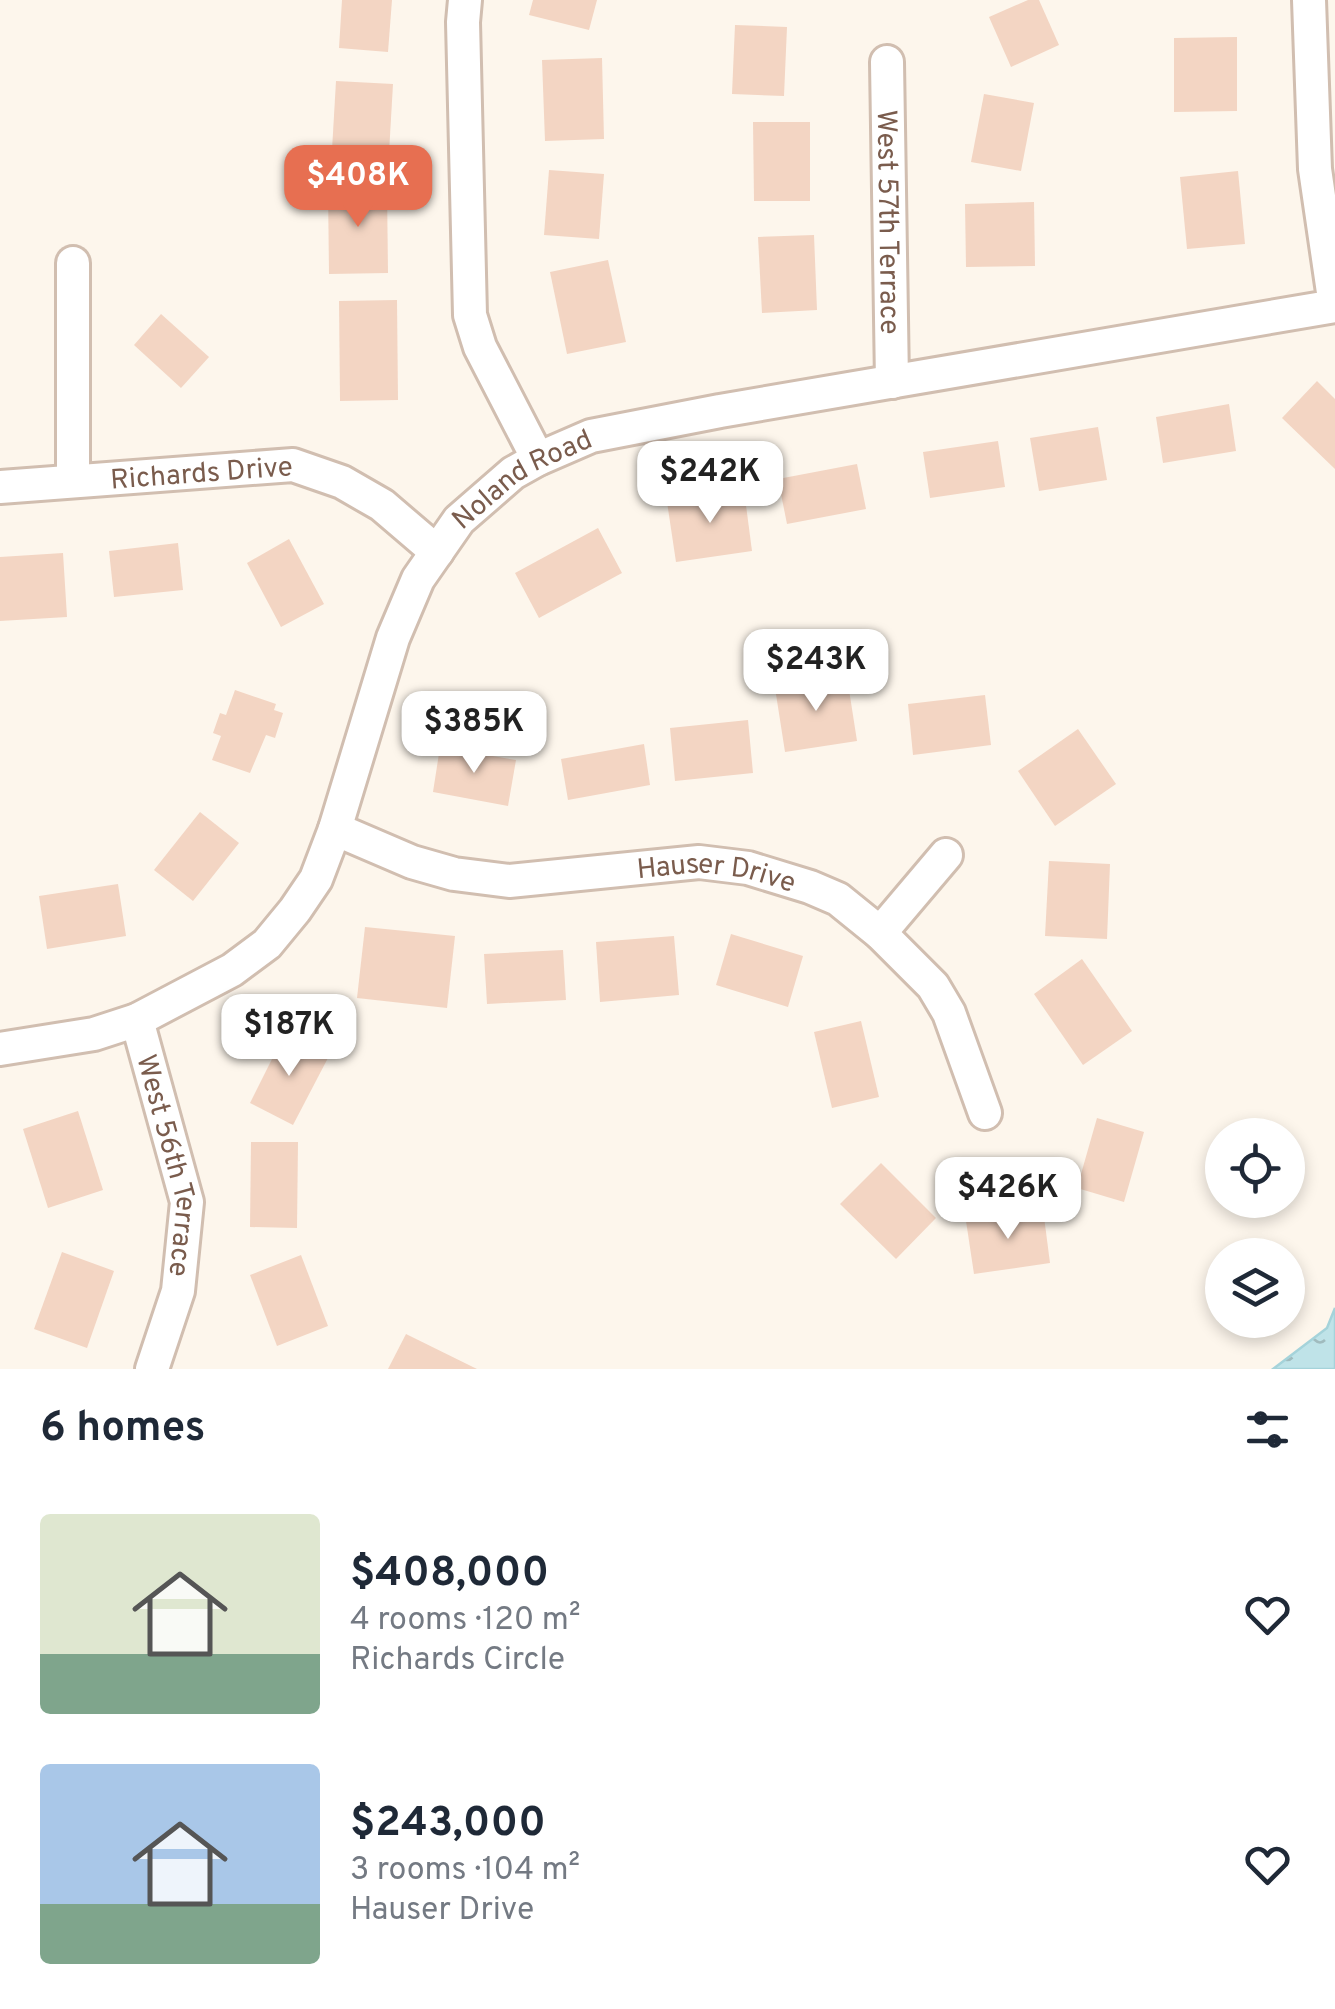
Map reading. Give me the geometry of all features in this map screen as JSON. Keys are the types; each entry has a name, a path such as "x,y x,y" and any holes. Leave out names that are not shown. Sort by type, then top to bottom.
{"street":[{"path":"466,0 462,22 470,314 480,348 538,459"},
{"path":"1310,0 1315,169 1335,306"},
{"name":"West 57th Terrace","path":"887,62 892,382"},
{"path":"72,482 73,262"},
{"name":"Noland Road","path":"0,1049 94,1034 136,1020 232,970 266,944 296,910 316,879 394,638 418,578 459,520 490,491 538,459 591,436 1335,306"},
{"name":"Richards Drive","path":"0,487 293,465 342,482 382,505 436,552"},
{"name":"Hauser Drive","path":"335,829 412,862 454,874 509,881 699,862 748,868 838,899 880,933 933,986 949,1013 985,1113"},
{"path":"880,933 946,855"},
{"name":"West 56th Terrace","path":"136,1020 187,1202 178,1291 156,1368"}],"water":[{"path":"1335,1308 1335,1369 1273,1369 1327,1328"}],"building":[{"path":"342,0 392,0 388,52 339,48"},
{"path":"533,0 597,0 589,30 529,15"},
{"path":"1028,0 1039,0 1059,45 1011,67 989,17"},
{"path":"735,25 787,27 784,96 732,94"},
{"path":"1237,37 1237,111 1174,112 1174,38"},
{"path":"602,58 604,139 545,141 542,60"},
{"path":"336,81 393,84 389,153 332,150"},
{"path":"984,94 1034,103 1021,171 971,162"},
{"path":"753,122 810,122 810,201 754,201"},
{"path":"549,170 604,174 599,239 544,235"},
{"path":"1238,171 1245,244 1187,249 1180,177"},
{"path":"387,187 388,273 329,274 328,188"},
{"path":"1034,202 1035,266 966,267 965,204"},
{"path":"814,235 817,310 762,313 758,237"},
{"path":"608,260 626,342 567,354 550,272"},
{"path":"397,300 398,400 340,401 339,301"},
{"path":"161,314 209,357 181,388 134,345"},
{"path":"1317,381 1335,399 1335,469 1282,418"},
{"path":"1229,404 1236,451 1163,463 1156,417"},
{"path":"1098,427 1107,480 1039,491 1030,438"},
{"path":"998,441 1005,487 930,498 923,452"},
{"path":"857,464 866,509 787,524 778,479"},
{"path":"744,490 752,551 676,562 667,502"},
{"path":"598,528 622,573 539,618 515,573"},
{"path":"289,539 324,604 281,627 247,563"},
{"path":"178,543 183,590 114,597 109,551"},
{"path":"63,553 67,617 0,621 0,557"},
{"path":"847,677 857,741 785,752 775,688"},
{"path":"235,690 276,704 274,710 283,713 275,738 266,735 250,773 212,760 221,736 213,733 220,713 226,715"},
{"path":"985,695 991,745 913,755 908,704"},
{"path":"748,720 753,773 675,781 670,728"},
{"path":"1078,729 1116,784 1055,826 1018,771"},
{"path":"644,744 650,785 568,800 561,759"},
{"path":"440,747 516,760 508,806 433,792"},
{"path":"200,812 239,843 193,901 154,870"},
{"path":"1049,861 1110,864 1107,939 1045,936"},
{"path":"118,884 126,936 47,949 39,896"},
{"path":"365,927 455,936 447,1008 357,998"},
{"path":"731,934 803,956 788,1007 716,985"},
{"path":"674,936 679,995 600,1002 596,942"},
{"path":"563,950 566,1000 487,1004 484,954"},
{"path":"1082,959 1132,1031 1083,1065 1034,994"},
{"path":"861,1021 879,1097 832,1108 814,1032"},
{"path":"285,1033 329,1056 293,1125 250,1103"},
{"path":"78,1111 103,1190 48,1208 23,1129"},
{"path":"1097,1118 1144,1132 1124,1202 1077,1188"},
{"path":"251,1142 298,1142 297,1228 250,1227"},
{"path":"881,1163 936,1218 896,1259 840,1204"},
{"path":"1043,1209 1050,1263 974,1274 966,1221"},
{"path":"62,1252 114,1271 87,1348 34,1329"},
{"path":"301,1255 328,1326 277,1346 250,1275"},
{"path":"406,1334 477,1369 388,1369"}]}
